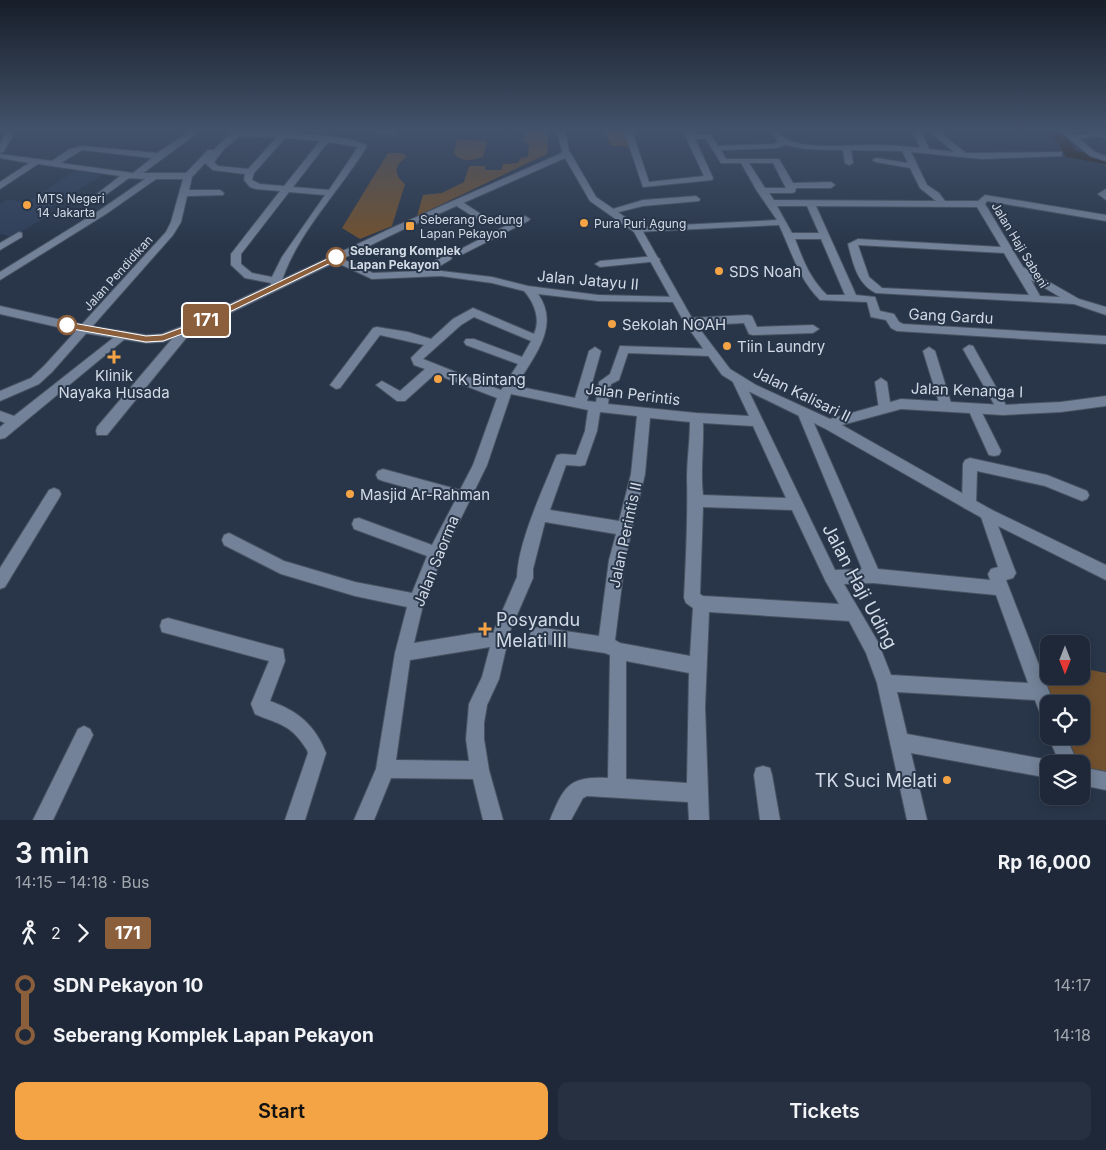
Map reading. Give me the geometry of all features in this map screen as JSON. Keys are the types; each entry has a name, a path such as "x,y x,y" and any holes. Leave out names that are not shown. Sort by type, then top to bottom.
{"street":[{"path":"0,186 25,169"},
{"path":"91,169 153,177 188,176"},
{"path":"100,196 139,169"},
{"name":"Jalan Pendidikan","path":"0,396 35,381 69,348 154,253 176,222 188,176 194,169"},
{"path":"227,169 250,172"},
{"path":"253,169 248,180 253,185 331,194"},
{"path":"275,284 249,276 240,270 235,260 238,250 302,169"},
{"path":"275,284 288,256 347,169"},
{"path":"0,310 84,329 153,339 187,329 275,284 533,169"},
{"name":"Jalan Kalisari II","path":"575,169 588,193 599,205 638,230 689,322 709,352 726,372 738,380 829,424 987,514 1106,573"},
{"path":"641,169 646,185 709,178 705,169"},
{"path":"748,169 761,191 772,203 788,236 825,236"},
{"path":"761,191 791,190 780,169"},
{"path":"915,169 923,186 936,195 942,203"},
{"path":"0,278 103,212 153,177"},
{"path":"790,186 831,185"},
{"path":"1106,192 1102,194 1106,198"},
{"path":"184,193 220,193"},
{"path":"980,204 985,198 1106,218"},
{"path":"611,211 642,203 696,199"},
{"path":"458,203 488,222"},
{"name":"Jalan Haji Sabeni","path":"772,203 980,204 1037,299"},
{"path":"810,203 852,298"},
{"path":"458,253 525,219"},
{"path":"638,230 782,222"},
{"path":"0,247 19,235"},
{"name":"Gang Gardu","path":"788,236 800,269 822,296 871,299 876,314 890,317 895,325 901,328 1106,340"},
{"path":"1008,250 858,242 853,244 865,280 876,290 1075,301"},
{"path":"0,271 24,256"},
{"name":"Jalan Jatayu II","path":"334,258 372,276 425,272 477,277 528,290 615,300 675,298"},
{"path":"425,272 430,267 447,258"},
{"path":"600,264 655,260"},
{"path":"1020,269 1075,301 1106,311"},
{"name":"Jalan Saorma","path":"364,820 386,769 403,652 416,601 436,553 480,465 506,392 542,329 541,310 535,297 528,290"},
{"path":"382,385 401,398 434,368 417,360 472,312 538,339"},
{"path":"689,322 748,319 753,331 813,329"},
{"path":"102,431 187,329"},
{"path":"336,385 377,330 408,336 434,344"},
{"path":"0,434 122,335"},
{"path":"470,342 524,362"},
{"path":"493,820 480,770 475,739 478,704 490,679 512,604 525,578 525,569 537,524 562,459 580,461 605,382 615,377 624,349 709,352"},
{"path":"969,349 1004,410"},
{"path":"580,404 595,350"},
{"path":"929,351 946,406"},
{"name":"Jalan Perintis","path":"434,368 506,392 644,413 756,421"},
{"name":"Jalan Haji Uding","path":"738,380 831,577 854,613 886,682 917,820"},
{"path":"881,382 885,409"},
{"name":"Jalan Kenanga I","path":"829,424 885,409 915,404 1004,410 1061,407 1106,401"},
{"path":"974,409 994,451"},
{"path":"803,412 874,576"},
{"name":"Jalan Perintis II","path":"617,788 613,648 614,579 638,474 644,413"},
{"path":"0,416 15,421"},
{"path":"696,418 697,446 694,475 696,501 691,596 701,604 854,613"},
{"path":"969,504 970,464 1047,481 1082,495"},
{"path":"383,475 463,497"},
{"path":"0,582 54,494"},
{"path":"696,501 796,504"},
{"path":"987,514 1008,573 996,574 1040,695"},
{"path":"542,515 626,529"},
{"path":"360,524 436,553"},
{"path":"229,540 282,567 355,589 416,601"},
{"path":"831,577 874,576 1002,588"},
{"path":"699,820 697,793 697,666 701,604"},
{"path":"168,626 277,655 277,661 260,704 261,708 274,710 302,727 317,750 307,789 295,820"},
{"path":"538,635 613,648 697,666"},
{"path":"403,652 501,637"},
{"path":"886,682 1039,692"},
{"path":"43,820 84,735"},
{"path":"898,742 1040,767"},
{"path":"386,769 480,770"},
{"path":"763,775 770,820"},
{"path":"1090,778 1106,781"},
{"path":"560,820 576,790 580,787 697,793"}],"shaded area":[{"path":"378,169 397,169 398,177 405,184 392,226 360,239 342,228"},
{"path":"468,169 515,169 417,216 423,195 442,193 464,182"},
{"name":"MTS Negeri 14 Jakarta","path":"76,170 104,174 40,214 48,216 12,237 0,234 0,204 7,199 26,203"},
{"path":"1090,670 1106,673 1106,779 1090,776 1090,755 1071,755 1066,745 1090,745 1090,695 1047,695 1044,685 1090,685"}],"bus line":[{"name":"171","path":"67,325 146,339 163,338 187,329 336,257"}],"place":[{"name":"MTS Negeri 14 Jakarta","path":"27,205"},
{"name":"Pura Puri Agung","path":"584,223"},
{"name":"Seberang Gedung Lapan Pekayon","path":"410,226"},
{"name":"Seberang Komplek Lapan Pekayon","path":"336,257"},
{"name":"SDS Noah","path":"719,271"},
{"name":"Sekolah NOAH","path":"612,324"},
{"name":"Tiin Laundry","path":"727,346"},
{"name":"Klinik Nayaka Husada","path":"114,357"},
{"name":"TK Bintang","path":"438,379"},
{"name":"Masjid Ar-Rahman","path":"350,494"},
{"name":"Posyandu Melati III","path":"485,629"},
{"name":"TK Suci Melati","path":"947,780"}]}
